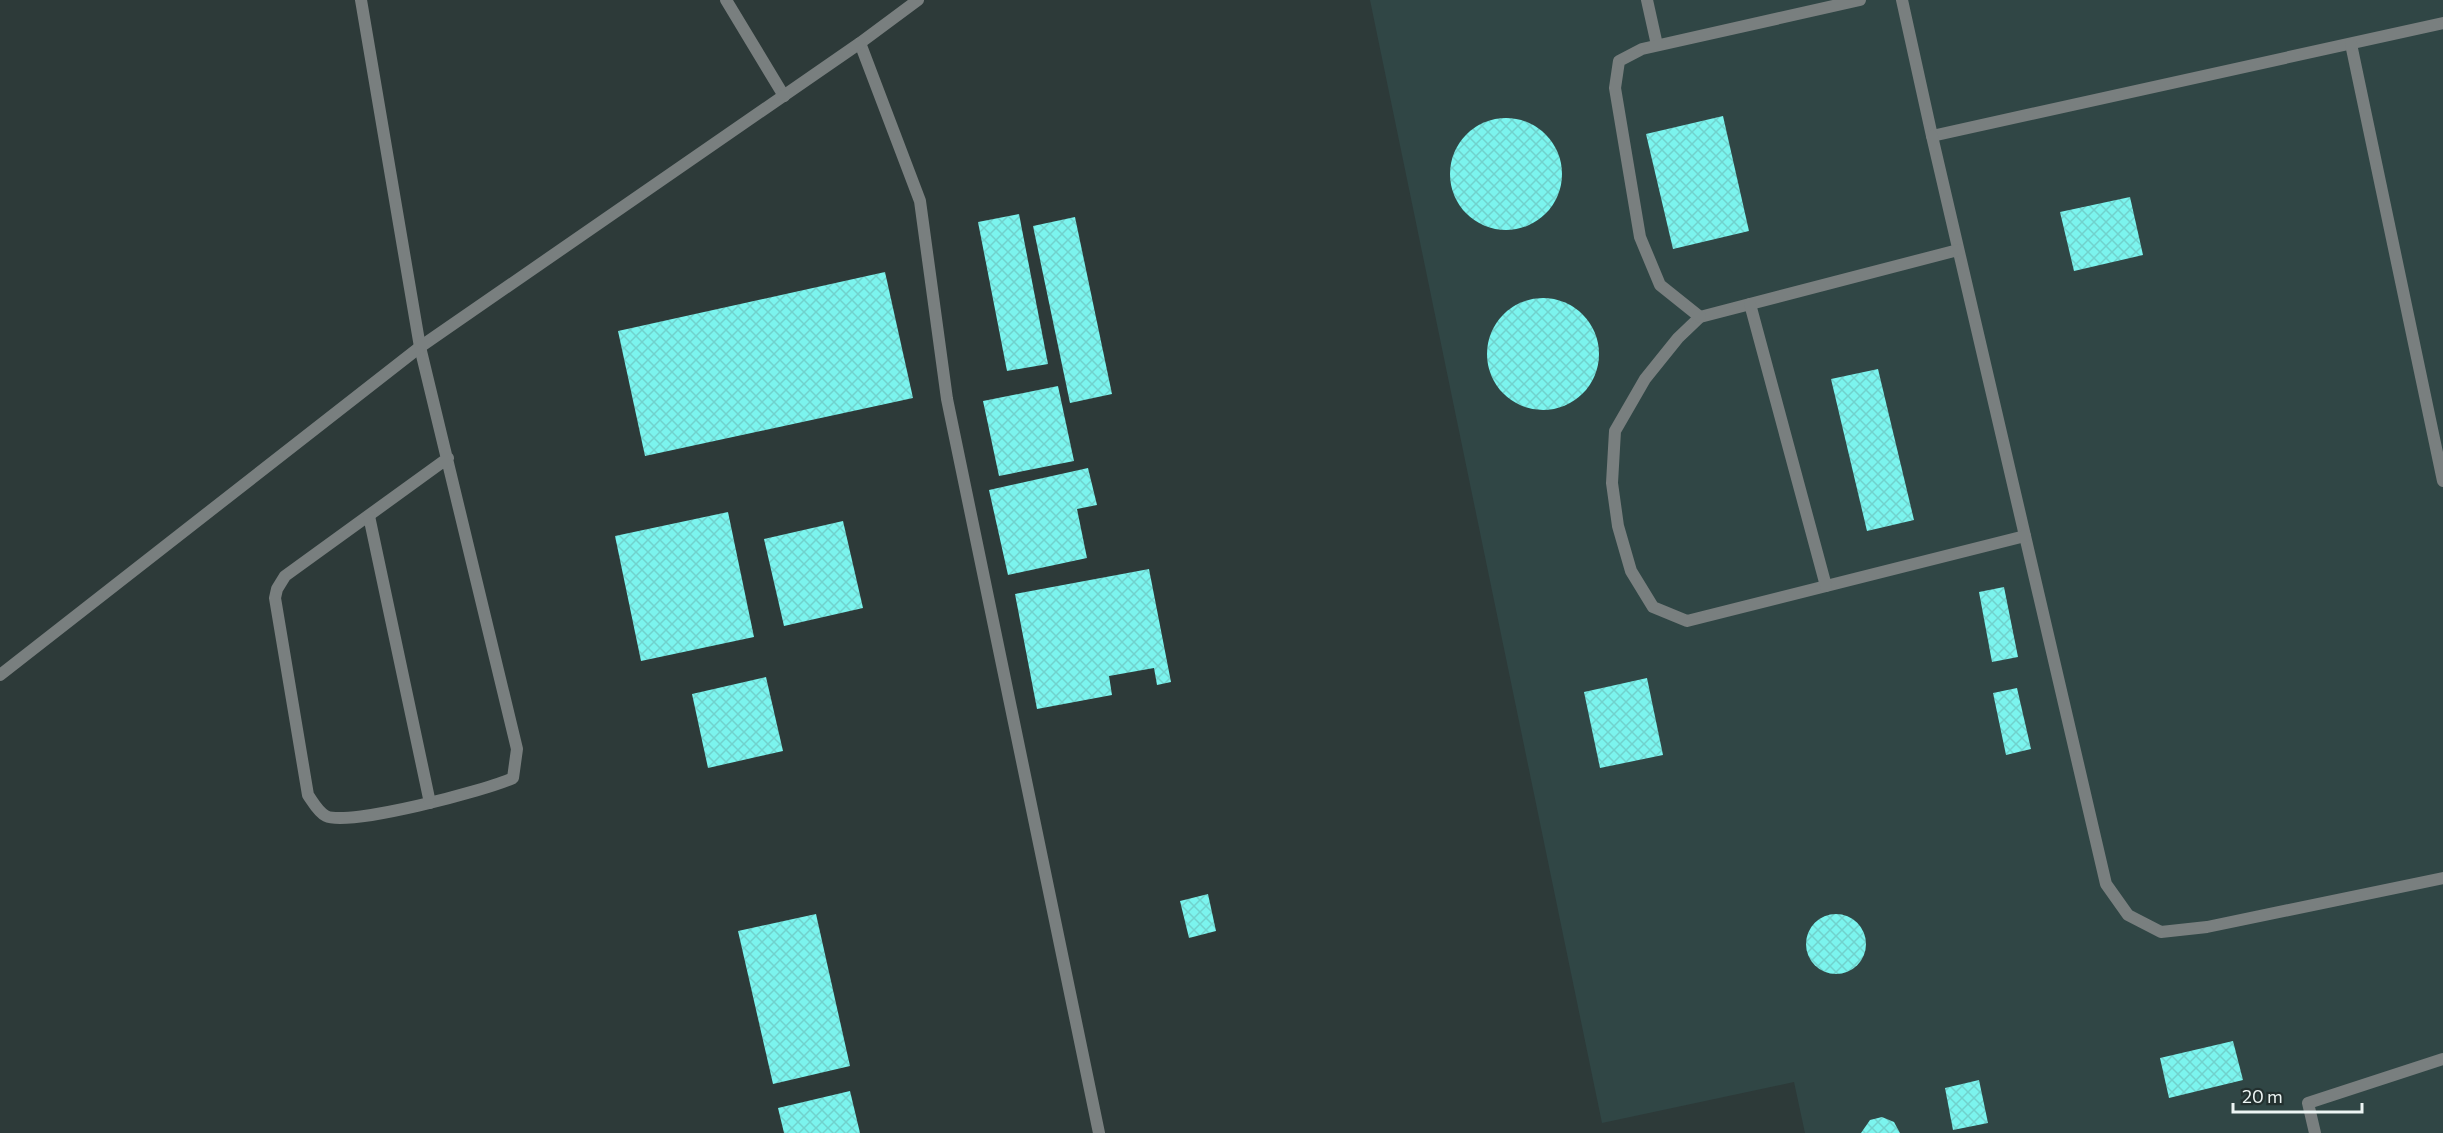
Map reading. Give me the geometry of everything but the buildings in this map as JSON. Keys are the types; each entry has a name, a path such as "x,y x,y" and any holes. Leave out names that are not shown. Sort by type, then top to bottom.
{"lane":[{"path":"360,0 420,347 448,458 517,749 517,762 513,778 499,785 430,803 342,819 326,816 308,795 275,598 277,588 285,576 448,458"},
{"path":"726,0 784,96"},
{"path":"0,675 420,347 784,96 918,0"},
{"path":"1647,0 1657,45"},
{"path":"1700,316 1660,285 1640,237 1615,88 1619,61 1642,49 1657,45 1860,0"},
{"path":"1902,0 2106,884 2128,915 2161,932 2208,927 2443,878"},
{"path":"1932,136 2443,23"},
{"path":"860,43 920,201 947,399 1099,1133"},
{"path":"2351,44 2443,481"},
{"path":"1958,250 1700,316 1678,338 1645,379 1615,431 1612,483 1618,526 1631,571 1653,607 1687,621 2025,536"},
{"path":"1750,304 1826,586"},
{"path":"369,516 430,803"},
{"path":"2315,1133 2308,1102 2443,1059"}],"shaded area":[{"path":"1370,0 2443,0 2443,1133 1805,1133 1794,1082 1602,1123"}]}
